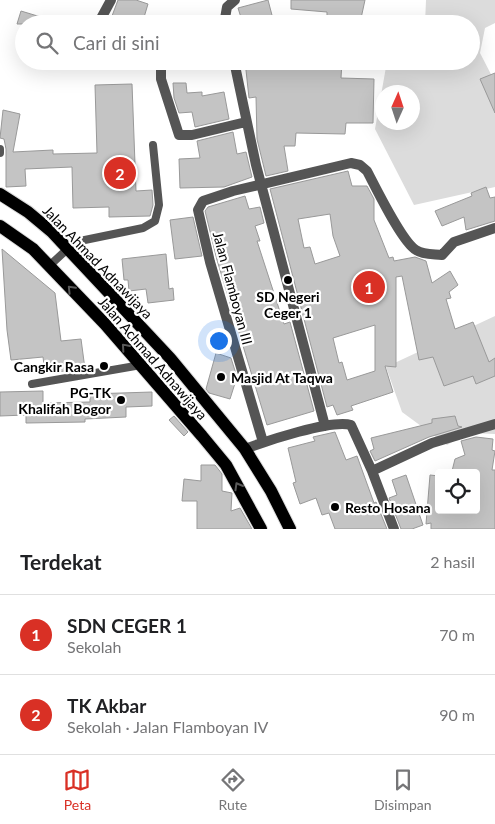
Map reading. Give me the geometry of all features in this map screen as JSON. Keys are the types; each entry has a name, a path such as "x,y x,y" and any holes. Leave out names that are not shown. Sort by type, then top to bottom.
{"main road":[{"name":"Jalan Ahmad Adnawijaya","path":"0,194 28,212 68,249 170,358"},
{"name":"Jalan Achmad Adnawijaya","path":"0,226 34,249 141,366 226,465 261,529"},
{"name":"Jalan Achmad Adnawijaya","path":"170,358 245,449 271,491 290,529"}],"street":[{"path":"103,15 111,0"},
{"path":"226,15 227,7 232,1"},
{"path":"161,70 161,79 179,135 192,135 246,122"},
{"path":"236,70 261,184 325,426"},
{"name":"Jalan Flamboyan III","path":"263,442 213,271 198,210 203,201 261,184 350,163 360,165 367,172 394,222 413,249 420,252 442,255 454,242 495,228"},
{"path":"245,449 263,442 325,426 345,423 351,425 372,471 394,529"},
{"path":"372,471 432,443 495,424"}],"lane":[{"path":"49,266 74,242 143,228 155,221 159,204 153,145"},
{"path":"32,384 141,366"}],"shaded area":[{"path":"426,0 495,0 495,23 485,28 480,53 480,15 425,15"},
{"path":"480,53 495,82 495,187 414,205 376,130 420,130 420,85 383,85 385,70 480,70"},
{"path":"495,316 495,434 469,433 447,445 402,412 386,367"}],"building":[{"path":"118,0 136,0 148,4 145,15 112,15"},
{"path":"268,0 272,15 240,15 238,8"},
{"path":"291,0 365,0 362,15 327,15 327,12 291,9"},
{"path":"21,11 34,15 20,15"},
{"path":"246,70 341,70 341,78 374,79 373,123 346,123 345,134 296,133 295,146 284,146 288,171 266,176 257,139 256,97 249,98"},
{"path":"495,73 495,113 480,79"},
{"path":"173,83 186,83 187,93 202,92 202,96 224,92 229,119 195,127 192,112 179,113 174,98"},
{"path":"132,84 136,191 152,190 153,205 150,216 109,217 109,207 73,208 72,167 25,169 26,186 6,187 6,149 4,139 0,138 3,110 20,114 13,152 53,150 53,154 97,153 95,85"},
{"path":"233,132 237,154 246,152 252,177 224,187 180,188 179,159 200,158 197,141"},
{"path":"348,171 352,186 367,186 374,199 374,220 389,258 393,257 394,261 415,257 426,261 432,283 450,271 458,285 449,292 451,298 446,299 455,329 473,322 489,362 495,358 495,376 476,384 473,376 444,386 433,357 419,360 402,276 396,277 396,367 385,366 393,392 351,406 353,410 337,415 333,405 327,407 270,189","holes":["330,214 333,236 340,256 315,264 310,247 304,248 298,219","375,325 375,371 347,380 342,362 339,363 333,338"]},
{"path":"486,187 490,198 495,197 495,221 466,230 464,217 442,226 435,211 472,196 471,193"},
{"path":"245,196 249,209 260,207 264,223 255,226 260,241 257,241 284,324 290,322 314,411 267,425 217,260 205,211 208,207"},
{"path":"193,217 202,256 175,259 170,220"},
{"path":"2,249 55,293 61,341 81,339 85,369 45,373 43,357 11,360 7,330"},
{"path":"166,254 169,289 173,288 174,300 148,303 146,289 129,291 128,280 124,280 122,259"},
{"name":"Masjid At Taqwa","path":"216,353 231,358 237,377 230,399 209,393 206,389"},
{"path":"43,391 43,403 90,402 90,394 152,392 152,406 126,407 126,417 85,419 85,422 26,423 26,415 0,416 0,392"},
{"path":"174,416 188,432 184,436 169,420"},
{"path":"455,416 458,426 462,427 429,437 375,461 370,451 374,449 371,438 432,423 432,419"},
{"path":"335,432 346,460 357,456 374,503 376,502 387,529 335,529 329,513 322,515 316,498 300,504 293,483 296,482 288,448 315,441 313,437"},
{"path":"476,437 493,439 492,450 495,451 492,470 495,470 495,529 431,529 431,523 426,524 430,475 435,476 435,514 480,514 480,469 452,469 455,459 465,455 461,441"},
{"path":"201,465 215,465 219,470 222,474 222,491 232,493 231,511 240,508 252,529 197,529 197,501 182,501 184,479 201,481"},
{"path":"406,475 423,525 412,529 401,529 389,498 397,495 392,480"}],"place":[{"name":"TK Akbar","path":"120,173"},
{"name":"SD Negeri Ceger 1","path":"288,280"},
{"name":"SDN CEGER 1","path":"369,287"},
{"name":"Cangkir Rasa","path":"104,366"},
{"name":"Masjid At Taqwa","path":"221,377"},
{"name":"PG-TK Khalifah Bogor","path":"121,400"},
{"name":"Resto Hosana","path":"335,507"}]}
